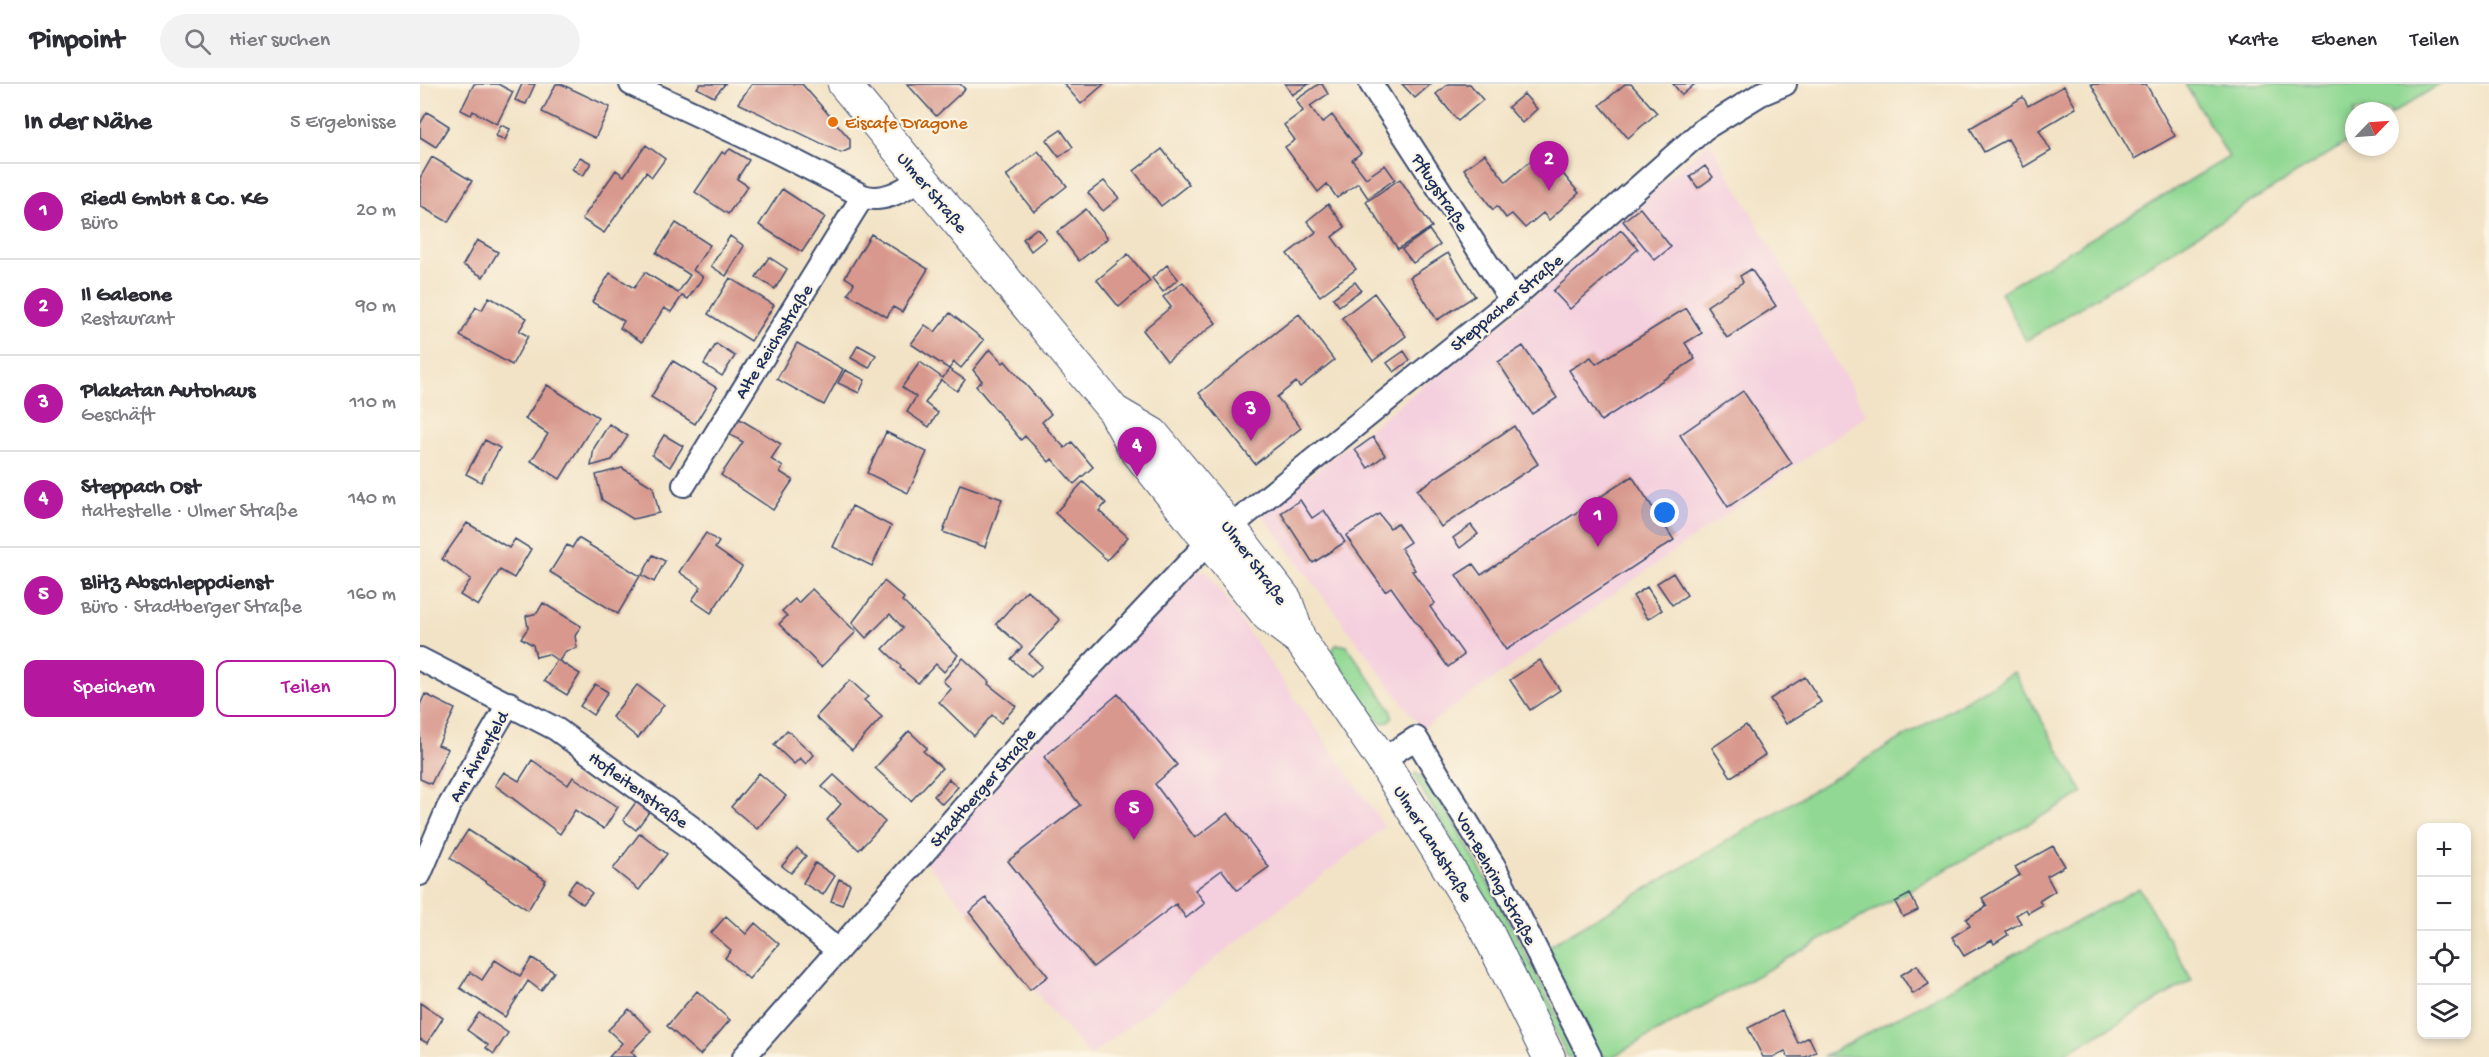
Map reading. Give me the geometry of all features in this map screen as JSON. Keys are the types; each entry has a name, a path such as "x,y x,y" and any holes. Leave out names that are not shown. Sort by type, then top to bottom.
{"street":[{"path":"631,84 775,151 871,199 891,196 921,179"},
{"name":"Ulmer Straße","path":"844,84 1114,411 1134,448 1220,535 1268,616 1300,640"},
{"name":"Pflugstraße","path":"1371,84 1511,300"},
{"name":"Steppacher Straße","path":"1220,535 1511,300 1704,129 1758,89 1785,84"},
{"name":"Alte Reichsstraße","path":"684,485 863,196"},
{"name":"Stadtberger Straße","path":"744,1057 1046,714 1198,553 1220,535"},
{"name":"Ulmer Landstraße","path":"1300,640 1382,760 1486,929 1549,1057"},
{"name":"Hofleitenstraße","path":"420,659 556,729 662,805 837,950"},
{"name":"Am Ährenfeld","path":"420,874 448,808 509,703"},
{"name":"Von-Behring-Straße","path":"1382,760 1416,738 1494,866 1590,1057"}],"shaded area":[{"path":"1710,141 1867,415 1422,729 1262,514 1512,315"},
{"path":"1191,570 1206,571 1385,827 1090,1056 926,862"}],"green space":[{"path":"2185,84 2440,84 2399,109 2399,102 2345,102 2345,144 2026,341 2001,292 2229,157"},
{"path":"1337,644 1347,646 1390,708 1392,717 1388,722 1382,723 1377,720 1332,656 1332,650"},
{"path":"2014,672 2083,793 1612,1057 1598,1057 1547,947"},
{"path":"1415,773 1428,785 1473,855 1578,1057 1568,1057 1498,917 1419,785 1414,776"},
{"path":"2139,888 2192,980 2059,1057 1823,1057"}],"building":[{"path":"474,84 498,84 513,92 497,124 473,111 471,115 461,110"},
{"path":"522,84 535,84 526,104 515,100"},
{"path":"556,84 561,84 610,107 595,138 542,112"},
{"path":"700,84 725,84 714,97 697,88"},
{"path":"752,84 802,84 850,139 850,149 841,153 738,103"},
{"path":"907,84 960,84 965,89 936,116"},
{"path":"1064,84 1104,84 1081,104"},
{"path":"1285,84 1309,84 1292,95"},
{"path":"1322,84 1328,94 1310,106 1322,123 1332,115 1361,153 1352,160 1366,178 1385,165 1395,179 1368,198 1358,183 1337,198 1327,184 1318,192 1285,147 1295,140 1284,125 1303,111 1296,100"},
{"path":"1402,84 1431,84 1415,98"},
{"path":"1448,84 1470,84 1483,100 1458,121 1436,94"},
{"path":"1625,84 1631,84 1657,113 1628,138 1600,105"},
{"path":"1673,84 1695,84 1682,95"},
{"path":"2091,84 2146,84 2175,136 2134,159"},
{"path":"2064,86 2076,108 2039,130 2051,151 2024,167 2008,139 1984,152 1970,128 2023,97 2028,106"},
{"path":"1524,94 1537,109 1522,123 1508,107"},
{"path":"427,112 449,126 436,147 420,137 420,124"},
{"path":"501,125 510,129 505,140 496,136"},
{"path":"1061,130 1073,147 1059,157 1046,140"},
{"path":"646,145 665,159 652,177 646,172 604,233 582,219 616,170 624,176"},
{"path":"730,149 749,160 737,179 748,186 728,214 695,192 722,152 725,154"},
{"path":"1162,149 1189,184 1161,206 1134,171"},
{"path":"1543,150 1579,193 1549,220 1543,213 1525,228 1512,214 1506,218 1497,206 1493,210 1464,169 1485,154 1506,182"},
{"path":"1038,151 1067,186 1034,212 1006,176"},
{"path":"432,157 472,181 448,222 420,206 420,178"},
{"path":"580,157 591,163 583,176 572,169"},
{"path":"1705,166 1713,177 1698,188 1690,177"},
{"path":"1400,179 1432,227 1398,249 1366,202"},
{"path":"1104,181 1119,198 1103,211 1088,193"},
{"path":"782,189 825,217 802,252 759,225"},
{"path":"1328,204 1345,227 1332,237 1356,269 1320,296 1287,254 1316,232 1307,221"},
{"path":"1640,208 1671,247 1655,260 1623,221"},
{"path":"1086,209 1108,238 1079,261 1057,232"},
{"path":"676,223 710,245 693,270 703,277 688,299 682,296 671,312 664,308 642,342 620,328 624,321 592,302 610,273 634,288 645,272 678,293 690,275 656,253"},
{"path":"1037,228 1046,239 1031,251 1023,239"},
{"path":"1429,230 1440,245 1413,263 1402,249"},
{"path":"1621,230 1638,249 1570,309 1553,291"},
{"path":"871,234 928,269 902,312 893,307 887,317 848,294 854,283 845,277"},
{"path":"730,236 744,246 726,276 711,266"},
{"path":"477,240 498,252 483,277 463,265"},
{"path":"1448,253 1475,296 1437,320 1410,277"},
{"path":"1128,254 1150,281 1119,307 1097,280"},
{"path":"769,257 787,269 775,289 756,277"},
{"path":"1167,265 1178,279 1163,292 1152,278"},
{"path":"1751,269 1776,306 1727,338 1707,306 1743,282 1740,276"},
{"path":"730,278 774,305 751,341 708,314"},
{"path":"1183,282 1216,323 1167,361 1143,330 1171,307 1163,297"},
{"path":"1355,282 1361,290 1339,306 1333,298"},
{"path":"1374,293 1406,336 1373,361 1342,318"},
{"path":"489,297 527,318 519,331 528,336 512,365 460,336 476,307 482,310"},
{"path":"1686,308 1702,333 1685,343 1695,359 1601,421 1569,370 1591,357 1596,364"},
{"path":"950,313 984,340 961,368 954,362 949,369 911,344 925,325 935,332"},
{"path":"1299,314 1334,360 1300,387 1296,382 1277,397 1301,428 1255,464 1199,393"},
{"path":"797,343 843,369 824,405 777,379"},
{"path":"716,344 735,356 722,376 704,364"},
{"path":"858,345 876,355 869,368 851,358"},
{"path":"1523,346 1557,398 1532,414 1498,362"},
{"path":"990,349 1003,363 1005,361 1051,414 1042,422 1049,431 1065,448 1072,442 1093,467 1074,484 1052,459 1049,462 1025,436 1021,440 976,386 982,381 973,370"},
{"path":"1404,351 1410,360 1394,372 1387,363"},
{"path":"673,361 717,388 695,424 651,397"},
{"path":"920,362 943,378 949,369 965,380 957,391 941,380 925,403 938,413 929,427 907,412 916,397 902,387"},
{"path":"845,370 865,380 859,393 838,383"},
{"path":"547,385 598,417 560,479 531,461 548,434 525,419"},
{"path":"1743,391 1792,463 1728,507 1680,435"},
{"path":"738,418 781,444 771,459 783,467 780,472 793,480 773,510 721,475 743,442 728,433"},
{"path":"609,424 628,436 612,460 591,466 594,448"},
{"path":"1514,426 1538,464 1441,527 1417,490"},
{"path":"886,432 927,452 908,493 867,473"},
{"path":"664,435 683,446 670,467 652,455"},
{"path":"1373,437 1385,455 1368,468 1355,450"},
{"path":"485,440 500,448 481,482 466,474"},
{"path":"622,468 653,487 659,513 633,519 602,500 596,475"},
{"path":"1632,476 1674,540 1506,650 1456,575 1473,564 1481,575"},
{"path":"1083,482 1106,503 1099,511 1128,537 1107,560 1055,513"},
{"path":"960,484 1002,499 985,547 943,532"},
{"path":"1300,500 1312,518 1324,510 1345,542 1313,563 1281,513"},
{"path":"852,506 891,526 872,566 833,547"},
{"path":"1379,514 1390,528 1397,523 1410,542 1401,548 1415,570 1412,571 1435,603 1430,607 1464,655 1448,667 1391,587 1385,591 1346,536"},
{"path":"467,523 509,548 515,539 531,549 514,578 500,570 478,606 460,595 471,579 442,559"},
{"path":"1471,525 1478,534 1460,548 1453,538"},
{"path":"706,533 719,542 715,548 742,567 711,613 692,600 701,587 679,572"},
{"path":"578,538 640,576 618,614 550,572 567,545 572,548"},
{"path":"653,555 665,561 654,582 642,575"},
{"path":"1673,573 1687,595 1672,605 1657,583"},
{"path":"884,581 904,598 902,601 958,655 944,672 936,664 918,683 900,668 901,666 883,649 903,628 890,614 866,638 852,623"},
{"path":"1647,587 1662,610 1648,619 1633,596"},
{"path":"812,589 856,632 821,667 779,624 787,616 782,611 795,599 798,603"},
{"path":"1027,590 1060,620 1029,654 1042,666 1031,677 1011,659 1022,647 996,624"},
{"path":"543,603 581,626 575,636 577,648 566,651 559,661 580,674 567,695 544,681 557,660 548,654 536,657 533,645 521,638 528,628 526,616 537,613"},
{"path":"963,658 989,682 988,684 1016,706 1001,723 992,715 974,736 939,702 951,689 943,681"},
{"path":"1540,660 1560,690 1530,710 1510,680"},
{"path":"1805,677 1821,702 1786,724 1770,699"},
{"path":"850,680 868,697 864,700 882,717 852,750 816,717"},
{"path":"595,684 608,692 593,715 580,706"},
{"path":"637,685 664,705 638,738 612,717"},
{"path":"425,694 455,709 438,745 448,749 431,784 420,779 420,705"},
{"path":"1118,694 1177,765 1155,784 1195,838 1228,813 1269,867 1237,890 1222,870 1195,890 1205,903 1186,918 1176,904 1093,967 1008,861 1080,805 1044,757"},
{"path":"1746,725 1765,755 1731,777 1712,748"},
{"path":"787,730 814,755 806,764 800,758 794,764 774,745"},
{"path":"909,731 927,748 923,751 942,768 911,801 875,768"},
{"path":"532,760 568,785 573,777 618,807 604,829 575,810 560,834 495,785 504,772 519,781"},
{"path":"759,773 786,796 757,829 731,807"},
{"path":"834,775 885,822 859,850 827,820 841,804 822,787"},
{"path":"949,779 958,787 942,804 934,796"},
{"path":"636,802 649,812 636,830 623,820"},
{"path":"468,830 546,880 528,910 450,858"},
{"path":"640,833 667,854 639,890 613,869"},
{"path":"2053,846 2065,866 2047,876 2055,891 2039,901 2042,905 2028,913 2026,909 2016,915 2021,923 2006,931 2008,935 1994,944 1992,940 1964,956 1952,937 1970,926 1966,919 1987,906 1982,898 2020,875 2015,867"},
{"path":"797,848 806,856 791,873 782,866"},
{"path":"815,863 835,876 823,895 803,883"},
{"path":"839,879 850,884 842,905 831,901"},
{"path":"576,880 592,893 583,904 567,892"},
{"path":"1910,894 1918,910 1903,917 1895,902"},
{"path":"986,898 1048,976 1030,990 969,912"},
{"path":"726,916 746,934 755,923 779,944 749,979 725,958 731,950 711,933"},
{"path":"532,958 554,972 541,991 528,981 505,1017 460,988 470,972 482,980 495,960 520,976"},
{"path":"1917,965 1929,984 1913,994 1901,975"},
{"path":"697,991 730,1020 700,1055 667,1026"},
{"path":"420,1003 443,1018 427,1043 420,1039"},
{"path":"629,1009 651,1031 631,1052 636,1057 609,1057 622,1043 608,1030"},
{"path":"1782,1011 1798,1043 1809,1037 1816,1052 1806,1057 1788,1057 1785,1051 1773,1057 1763,1057 1748,1028"},
{"path":"479,1013 508,1033 494,1054 486,1048 488,1045 467,1030"}],"place":[{"name":"Eiscafe Dragone","path":"833,122"},
{"name":"Il Galeone","path":"1549,191"},
{"name":"Plakatan Autohaus","path":"1251,441"},
{"name":"Steppach Ost","path":"1137,477"},
{"name":"Riedl GmbH & Co. KG","path":"1598,547"},
{"name":"Blitz Abschleppdienst","path":"1134,840"}]}
